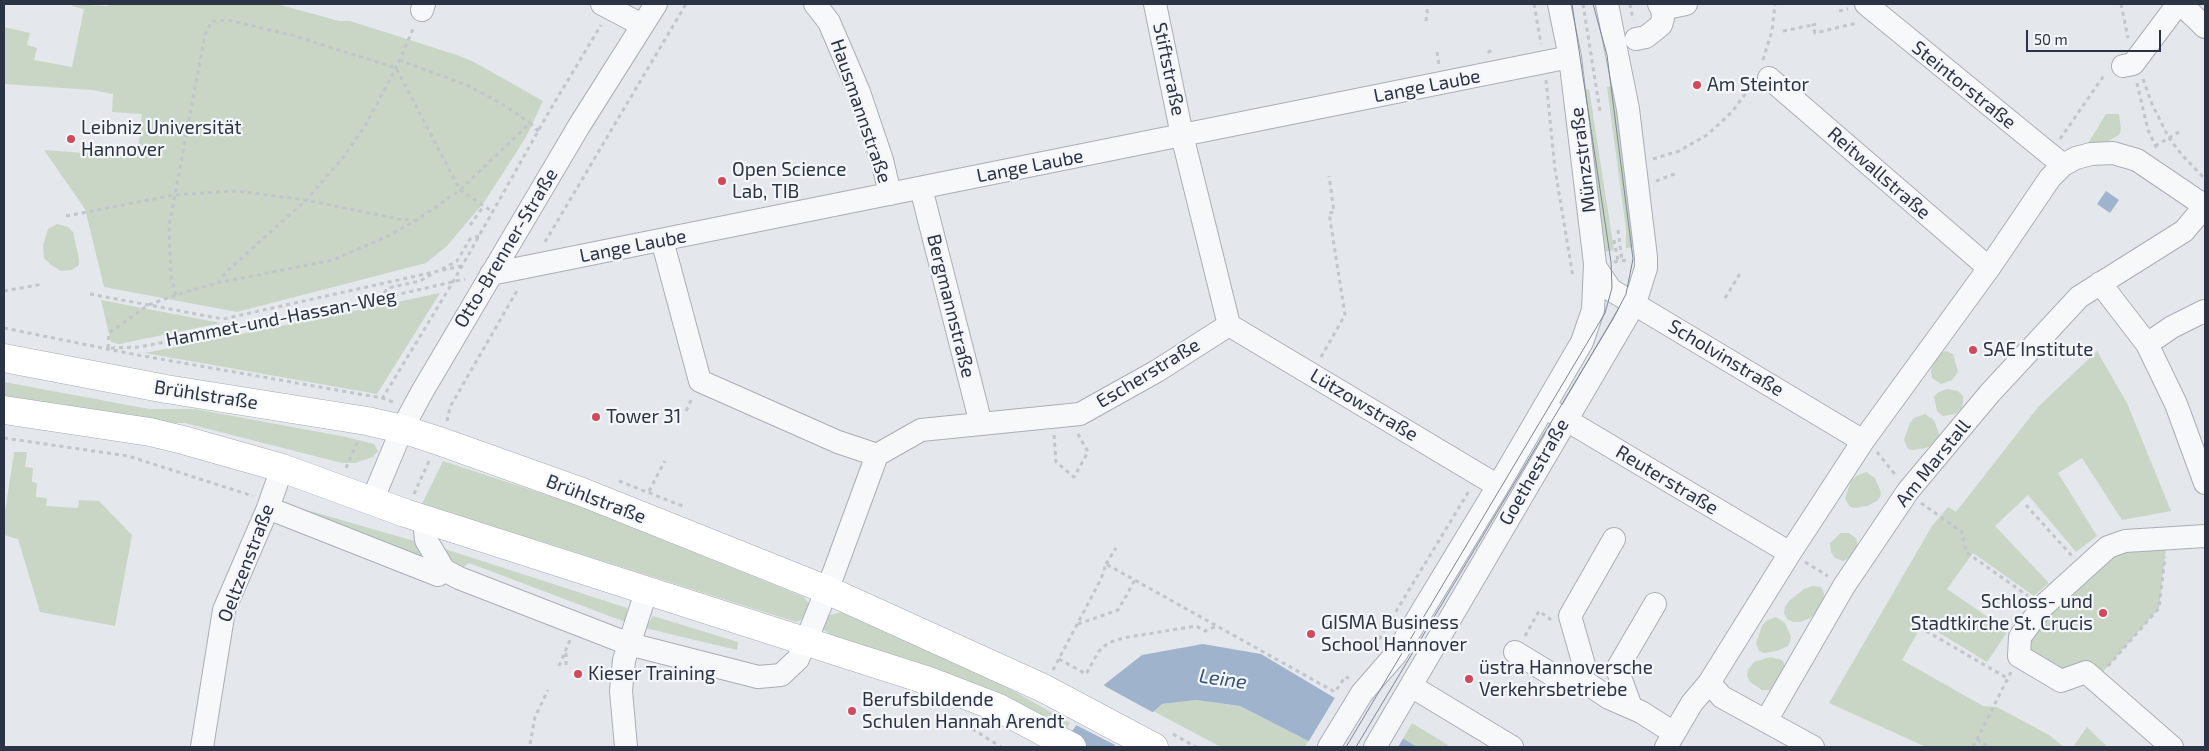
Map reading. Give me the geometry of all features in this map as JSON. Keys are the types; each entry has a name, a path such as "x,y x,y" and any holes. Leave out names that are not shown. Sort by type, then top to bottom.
{"main road":[{"name":"Brühlstraße","path":"4,358 166,389 367,421 402,429 439,441 636,514 827,590 1042,688 1145,742"},
{"path":"4,410 150,432 282,468 414,516 646,592 806,641 964,694 1028,722 1065,744"}],"street":[{"name":"Otto-Brenner-Straße","path":"372,501 402,429 422,392 579,126 656,4"},
{"name":"Hausmannstraße","path":"815,4 830,22 858,92 882,160 890,194"},
{"name":"Stiftstraße","path":"1156,4 1182,135"},
{"name":"Münzstraße","path":"1559,4 1570,57 1596,266"},
{"path":"1636,39 1646,37 1661,25 1663,18 1660,6 1686,4"},
{"path":"2126,64 2179,4 2205,26"},
{"path":"608,7 642,25"},
{"name":"Steintorstraße","path":"1873,10 2063,165"},
{"name":"Goethestraße","path":"1374,747 1634,303 1646,268 1628,109 1609,11"},
{"name":"Lange Laube","path":"491,274 1570,57"},
{"name":"Reitwallstraße","path":"1761,75 1989,268"},
{"path":"1182,135 1229,325"},
{"path":"1516,652 1566,683 1582,680 1609,698 1631,707 1670,740 1692,703 1709,684 1790,553 1863,441 1989,268 2050,178 2063,165 2076,158 2091,154 2113,153 2137,160 2205,206"},
{"name":"Bergmannstraße","path":"921,188 981,424"},
{"name":"Am Marstall","path":"1766,721 1844,586 1908,491 1990,394 2079,297 2184,230 2205,206"},
{"path":"414,516 444,570 459,578 629,644 758,677 781,675 798,659 827,590 877,455 838,442 700,381 662,240"},
{"name":"Goethestraße","path":"1329,747 1362,693 1396,654 1489,480 1544,406 1582,342 1593,310 1596,266"},
{"name":"Scholvinstraße","path":"1596,266 1611,290 1863,441"},
{"path":"2100,283 2146,344 2176,404 2205,483"},
{"path":"2146,344 2172,327 2204,311 2205,313"},
{"name":"Lützowstraße","path":"1229,325 1387,417 1489,480"},
{"name":"Escherstraße","path":"877,455 921,430 1080,414 1229,325"},
{"name":"Reuterstraße","path":"1544,406 1790,553"},
{"name":"Oeltzenstraße","path":"202,747 224,610 270,504 282,468"},
{"path":"270,504 438,575 444,570"},
{"path":"2172,747 2086,672 2060,680 2019,656 2020,637 2043,606 2108,547 2125,541 2205,536"},
{"path":"1582,680 1584,665 1570,616 1614,540"},
{"path":"626,747 621,690 624,660 646,592"},
{"path":"1631,707 1618,669 1655,604"},
{"path":"1709,684 1722,697 1766,721 1799,744"},
{"path":"1411,686 1512,747"}],"path":[{"path":"414,516 448,419 450,407 686,4"},
{"path":"1426,21 1428,4"},
{"path":"1534,4 1541,50"},
{"path":"1582,4 1600,111"},
{"path":"1652,160 1679,151 1707,135 1732,112 1761,75 1772,31 1775,4"},
{"path":"2121,4 2126,64 2155,146 2160,154"},
{"path":"217,283 226,272 306,200 342,159 365,126 396,68 423,7"},
{"path":"367,421 494,212 608,7"},
{"path":"1783,31 1814,24 1815,33 1873,10"},
{"path":"176,295 171,276 169,226 205,35 212,21 228,20 295,36 396,68 460,190 483,207 494,212"},
{"path":"399,60 470,86 502,104 540,132"},
{"path":"2126,64 2152,104 2169,138 2182,155 2205,178"},
{"path":"2058,142 2126,64"},
{"path":"1545,77 1555,169 1574,286"},
{"path":"108,348 109,333 148,306 176,295 217,283 334,260 388,236 417,220 460,190 530,123"},
{"path":"2155,146 2179,132"},
{"path":"1312,373 1345,315 1329,214 1334,212 1329,176"},
{"path":"66,216 174,195 237,191 306,200 398,219 417,220"},
{"path":"470,226 483,207"},
{"path":"1618,230 1620,261"},
{"path":"379,299 388,288 420,281 457,261 470,239 480,236"},
{"path":"1613,237 1620,261"},
{"path":"1571,268 1646,258"},
{"path":"90,294 223,319 462,266"},
{"path":"1725,298 1741,272"},
{"name":"Hammet-und-Hassan-Weg","path":"4,328 108,348 139,347 300,317 453,282"},
{"path":"4,290 43,284"},
{"path":"1060,416 1088,452 1074,477 1056,462 1060,416"},
{"path":"4,438 128,456 270,504"},
{"path":"1863,441 1876,450 1908,491 1962,532 1966,552 2043,606"},
{"path":"636,514 665,461"},
{"path":"1374,648 1489,480"},
{"path":"2026,505 2084,569"},
{"path":"2096,680 2159,608 2167,539"},
{"path":"1042,688 1116,548"},
{"path":"1790,553 1844,586"},
{"path":"1106,564 1335,692 1342,681"},
{"path":"1077,624 1118,610 1135,580"},
{"path":"1516,652 1539,611 1551,620 1572,623"},
{"path":"559,666 577,624"},
{"path":"1058,659 1086,674 1099,651 1108,643 1123,638 1196,626 1205,631 1217,626"},
{"path":"1926,631 2007,678"},
{"path":"566,648 566,665"},
{"path":"1973,747 2019,656"},
{"path":"530,744 535,717 548,690"},
{"path":"943,712 1001,747"},
{"path":"1977,739 1989,747"}],"green space":[{"path":"73,4 108,6 109,4 277,4 339,21 350,21 457,55 474,62 543,101 526,137 485,201 447,246 426,263 237,312 104,287 85,209 44,150 137,157 142,114 112,112 113,94 92,90 4,84 4,27 30,33 27,45 37,48 34,60 72,67 84,9 72,6"},
{"path":"1618,86 1635,247 1626,248 1626,229 1607,87"},
{"path":"1589,89 1614,250 1603,252 1580,90"},
{"path":"2106,114 2119,114 2121,130 2119,135 2105,143 2087,145"},
{"path":"57,224 68,227 73,232 79,265 72,270 61,271 44,258 43,245 48,229"},
{"path":"440,293 377,394 145,353 331,316"},
{"path":"101,300 221,323 119,344 111,342"},
{"path":"1946,351 1953,354 1958,372 1952,380 1941,384 1932,378 1931,369 1940,353"},
{"path":"2097,351 2127,403 2171,511 2122,520 2082,458 2058,473 2097,536 2076,552 2028,495 1995,526 2049,583 2034,596 1973,553 1947,589 2008,631 1987,662 1923,623 1902,660 1983,706 1997,707 2049,735 2064,747 1926,747 1829,703 1932,526 1948,507 1956,512 2038,407"},
{"path":"4,382 149,409 195,409 346,437 374,444 378,451 373,457 355,463 342,463 185,423 161,423 4,397"},
{"path":"1947,389 1958,391 1963,396 1963,402 1962,408 1955,414 1943,416 1937,411 1934,397 1937,393"},
{"path":"1925,414 1934,420 1939,439 1936,443 1926,448 1908,449 1904,440 1910,423 1914,418"},
{"path":"14,452 27,452 25,467 33,468 32,482 37,483 36,497 47,498 46,506 78,508 79,500 99,501 132,535 115,626 40,612 18,539 4,535 4,519"},
{"path":"443,461 577,505 804,597 811,607 805,618 796,622 422,504"},
{"path":"1866,472 1875,478 1881,492 1880,497 1877,501 1867,506 1854,508 1849,506 1845,498 1851,481 1856,476"},
{"path":"293,506 421,543 433,567"},
{"path":"1841,533 1849,533 1856,538 1858,546 1851,557 1843,561 1835,558 1831,552 1830,543"},
{"path":"2167,539 2159,608 2096,680 2061,681 2019,656 2020,637 2108,547"},
{"path":"436,546 627,608 628,623 469,563 456,572"},
{"path":"1813,586 1821,587 1824,593 1823,601 1818,611 1810,618 1800,622 1793,622 1787,619 1784,613 1789,601 1804,589"},
{"path":"841,612 1003,685 1070,723 1065,731 1001,696 935,668 833,637 823,629 827,616"},
{"path":"653,616 738,642 737,650 645,628"},
{"path":"1776,617 1785,623 1791,637 1788,646 1777,651 1764,653 1759,651 1756,643 1762,626 1766,621"},
{"path":"1770,657 1782,660 1785,669 1774,688 1762,690 1750,682 1747,676 1748,670 1754,662"},
{"path":"1196,700 1240,706 1308,741 1305,747 1221,747 1153,711 1162,704"},
{"path":"1412,723 1448,745 1447,747 1398,747"},
{"path":"2087,727 2100,740 2108,747 2073,747"}],"water":[{"path":"2106,191 2119,200 2110,213 2097,204"},
{"name":"Leine","path":"1203,644 1261,654 1417,747 1320,747 1240,706 1196,700 1162,704 1113,747 1061,747 1105,684 1142,655"}],"pier":[{"path":"1101,684 1154,713 1117,746 1074,724"},
{"path":"1336,696 1404,737 1398,747 1314,747 1307,744"}],"tram line":[{"path":"1346,747 1605,313 1612,288 1611,262 1572,4"},
{"path":"1356,747 1613,319 1626,294 1633,259 1607,55 1593,4"}],"place":[{"name":"Am Steintor","path":"1697,85"},
{"name":"Leibniz Universität Hannover","path":"71,139"},
{"name":"Open Science Lab, TIB","path":"722,181"},
{"name":"SAE Institute","path":"1973,350"},
{"name":"Tower 31","path":"596,417"},
{"name":"Schloss- und Stadtkirche St. Crucis","path":"2103,613"},
{"name":"GISMA Business School Hannover","path":"1311,634"},
{"name":"Kieser Training","path":"578,674"},
{"name":"üstra Hannoversche Verkehrsbetriebe","path":"1469,679"},
{"name":"Berufsbildende Schulen Hannah Arendt","path":"852,711"}]}
